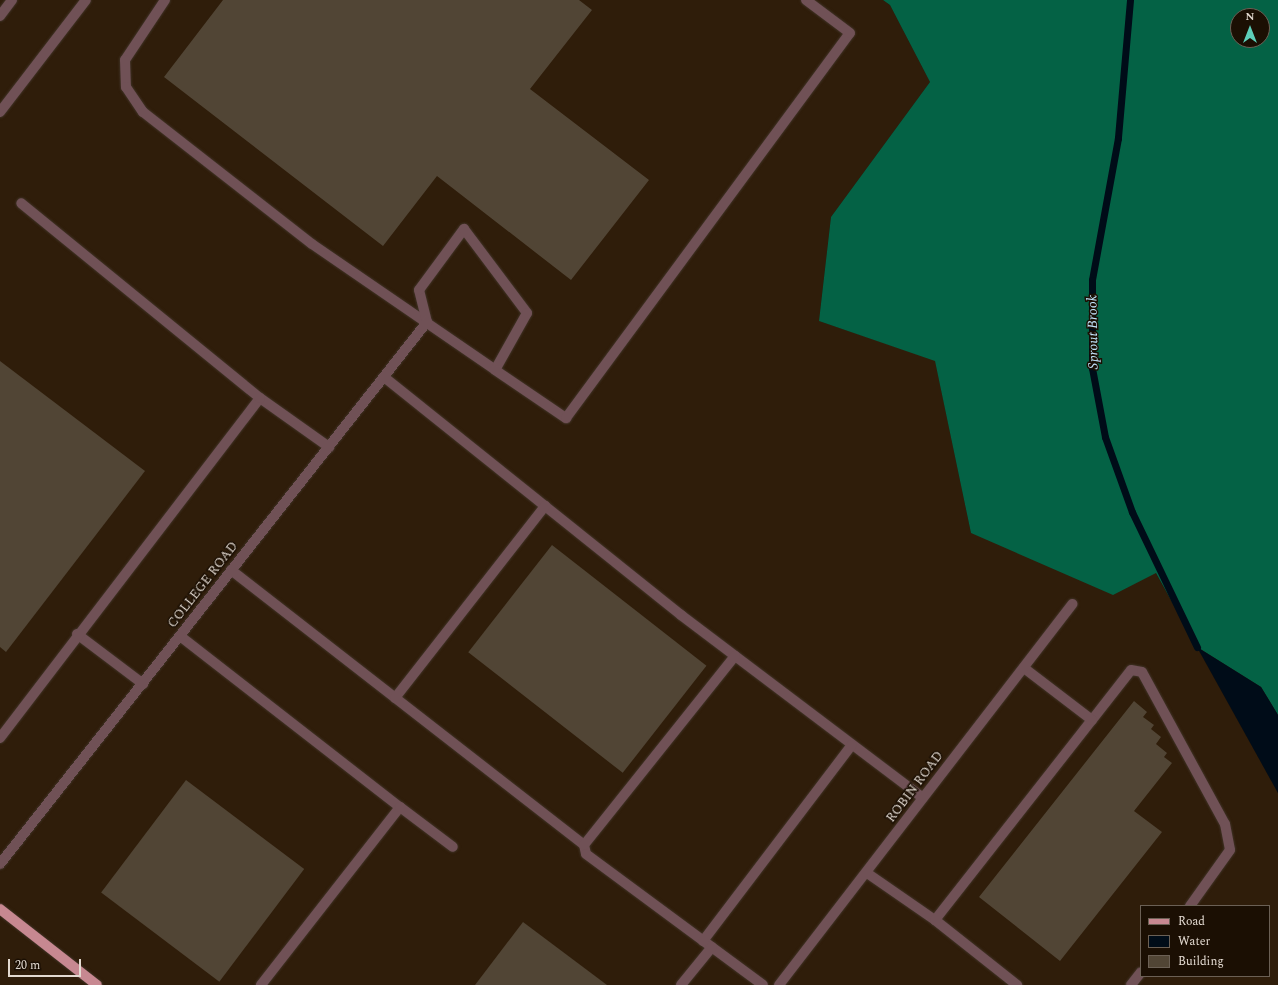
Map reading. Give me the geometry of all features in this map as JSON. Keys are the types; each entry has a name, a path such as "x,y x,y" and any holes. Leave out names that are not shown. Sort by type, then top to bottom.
{"main road":[{"path":"0,909 97,985"}],"street":[{"path":"0,16 12,0"},
{"path":"0,112 86,0"},
{"path":"165,0 125,60 126,86 143,112 312,244 566,418 850,33 806,0"},
{"path":"21,203 260,398 329,447"},
{"path":"427,322 418,290 464,228 527,313 495,370"},
{"name":"COLLEGE ROAD","path":"0,864 427,322"},
{"path":"384,377 735,656 923,798"},
{"path":"0,738 77,634 260,398"},
{"path":"395,698 545,506"},
{"path":"231,570 584,845 586,854 763,985"},
{"name":"ROBIN ROAD","path":"783,983 1072,604"},
{"path":"77,634 143,684"},
{"path":"180,636 400,808 453,847"},
{"path":"584,845 735,656"},
{"path":"1024,668 1092,720"},
{"path":"935,920 1131,670 1142,672 1225,824 1230,850 1191,905"},
{"path":"703,941 852,745"},
{"path":"261,985 400,808"},
{"path":"867,873 935,920 1017,985"},
{"path":"681,985 712,948"},
{"path":"1131,985 1140,973"}],"shaded area":[{"path":"0,0 883,0 890,5 930,82 831,217 819,321 935,360 971,533 1155,572 1278,793 1278,985 0,985"}],"green space":[{"path":"883,0 1278,0 1278,715 1261,687 1197,647 1156,573 1113,595 971,533 935,361 819,321 831,217 930,82 890,5"}],"water":[{"path":"1197,647 1261,687 1278,715 1278,793"}],"building":[{"path":"223,0 579,0 592,10 530,89 649,180 571,280 437,176 383,246 164,77"},
{"path":"0,361 145,471 6,652 0,647"},
{"path":"552,545 706,666 623,773 468,652"},
{"path":"1134,701 1147,712 1143,717 1154,725 1151,729 1161,737 1156,744 1167,753 1164,757 1172,763 1134,811 1162,832 1060,961 979,897"},
{"path":"186,780 304,869 219,982 101,893"},
{"path":"523,922 607,985 475,985"}],"waterway":[{"name":"Sprout Brook","path":"1130,0 1118,138 1092,280 1092,368 1105,437 1132,512 1197,647"}]}
